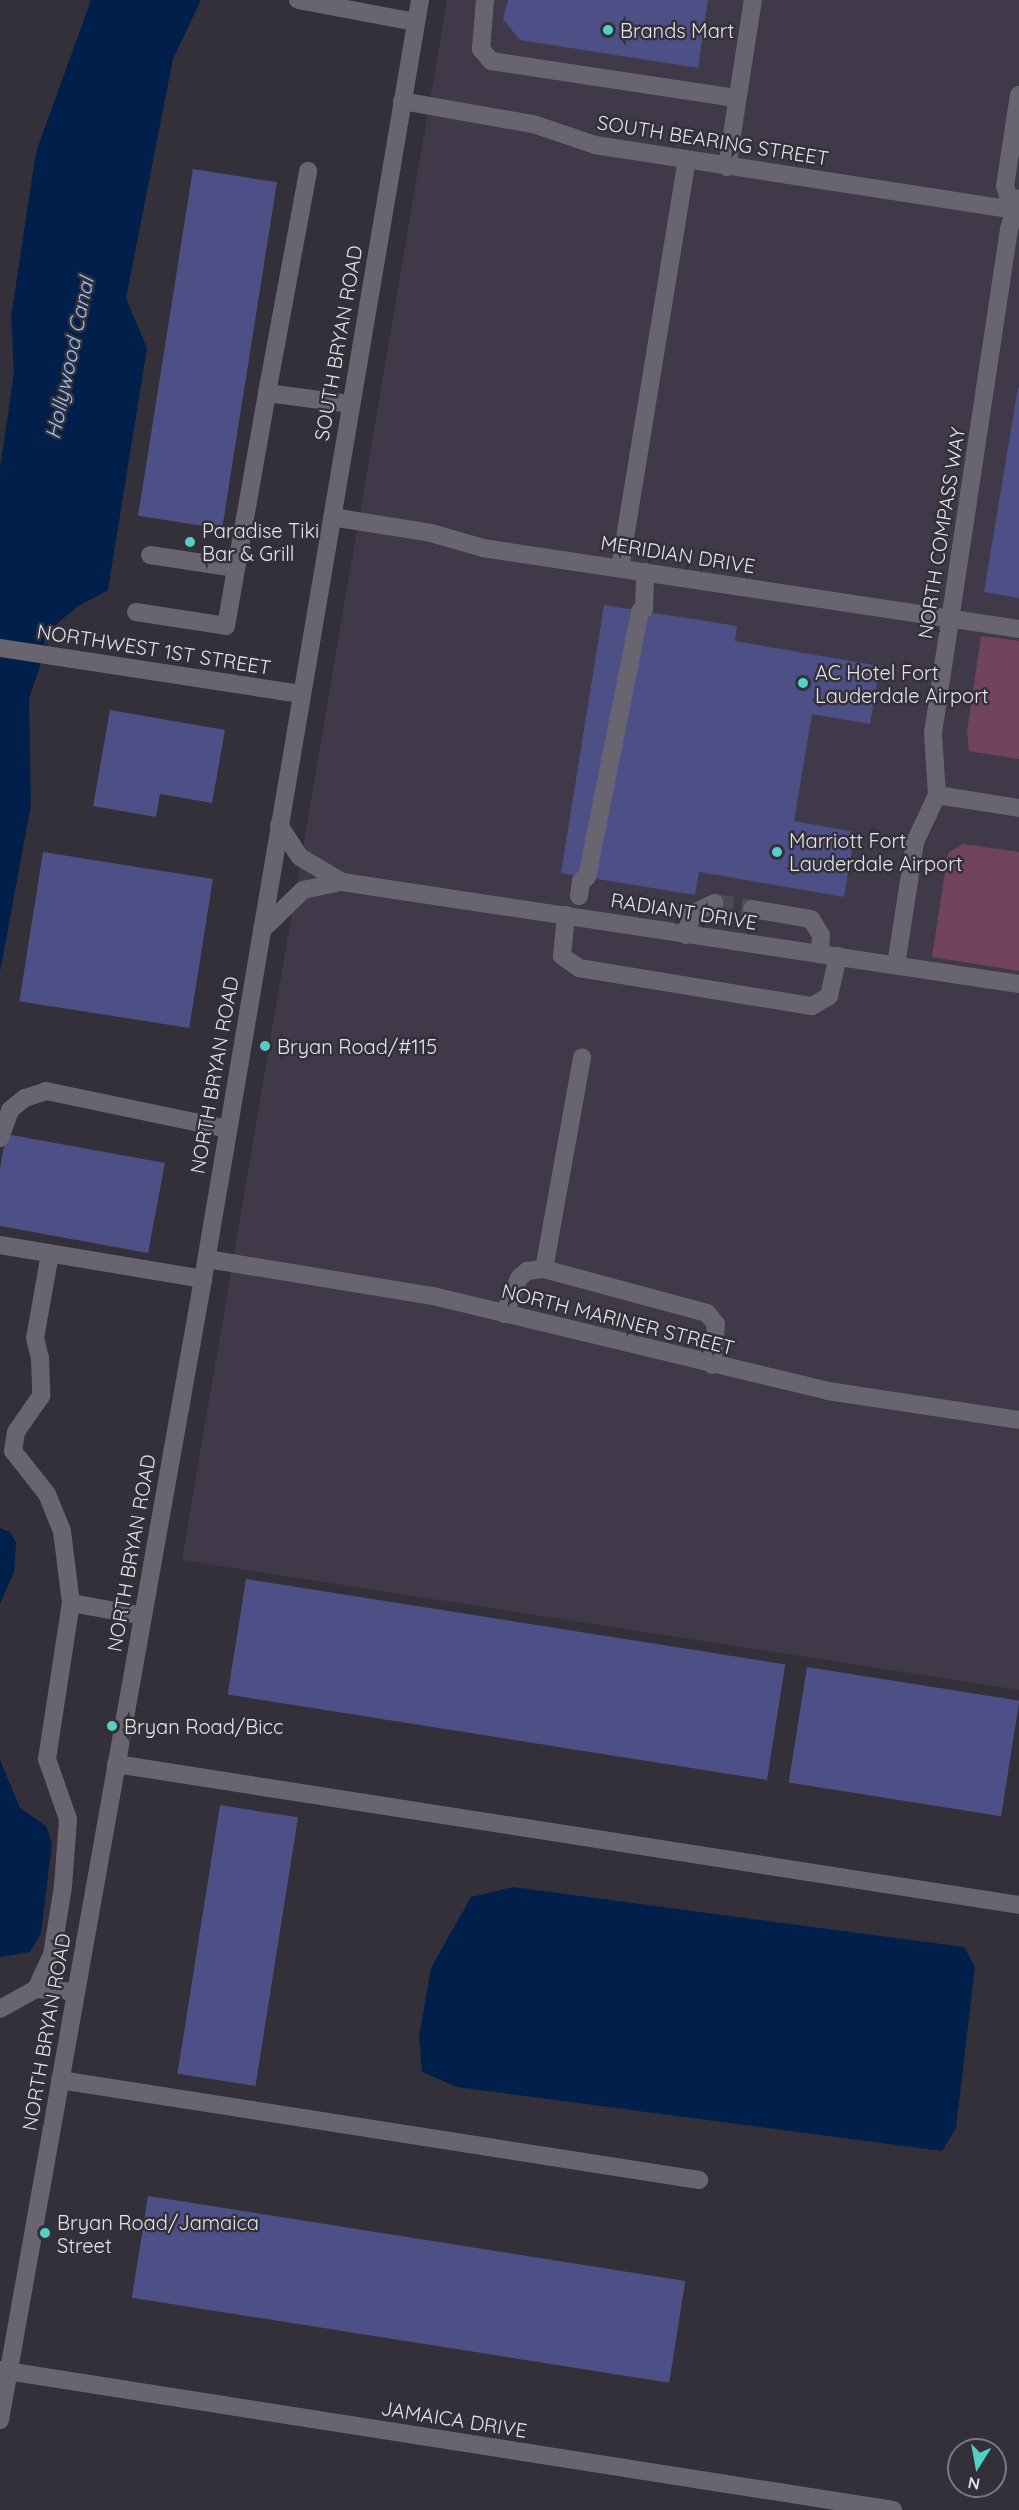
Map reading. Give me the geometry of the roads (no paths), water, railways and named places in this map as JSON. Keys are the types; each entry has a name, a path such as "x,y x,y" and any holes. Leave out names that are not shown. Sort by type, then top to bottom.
{"street":[{"path":"298,0 416,22"},
{"name":"SOUTH BRYAN ROAD","path":"302,694 420,0"},
{"path":"485,0 481,49 491,61 737,98"},
{"path":"727,166 753,0"},
{"path":"1017,207 1005,186 1019,95"},
{"name":"SOUTH BEARING STREET","path":"402,101 533,124 595,145 1017,207"},
{"path":"620,568 687,160"},
{"path":"136,612 226,626 308,171"},
{"name":"NORTH COMPASS WAY","path":"937,795 931,747 1017,207"},
{"path":"267,393 351,404"},
{"name":"MERIDIAN DRIVE","path":"332,517 431,533 483,548 620,568 644,580 951,618 1019,629"},
{"path":"150,555 236,567"},
{"path":"644,580 639,590 636,606 640,611 587,877 592,882 589,896 577,907 562,956 579,968 812,1006 829,996 829,955 821,934 811,919 752,909"},
{"name":"NORTHWEST 1ST STREET","path":"0,648 302,694"},
{"name":"NORTH BRYAN ROAD","path":"0,2420 4,2371 60,2080 207,1259 302,694"},
{"path":"896,964 915,842 937,795 1019,808"},
{"name":"RADIANT DRIVE","path":"279,825 300,857 342,882"},
{"name":"RADIANT DRIVE","path":"262,930 303,890 342,882 577,907 686,934 1019,984"},
{"path":"686,934 692,914 715,903"},
{"path":"544,1269 582,1057"},
{"path":"0,1138 10,1110 25,1098 46,1091 228,1129"},
{"path":"0,1245 203,1280"},
{"path":"36,1989 52,1955 63,1886 68,1819 47,1759 71,1603 62,1531 47,1494 13,1451 16,1432 40,1396 40,1358 35,1338 50,1254"},
{"name":"NORTH MARINER STREET","path":"207,1259 433,1296 712,1365 828,1390 1019,1420"},
{"path":"504,1314 519,1278 527,1271 544,1269 707,1313 716,1324 712,1365"},
{"path":"71,1603 143,1616"},
{"path":"116,1764 1019,1905"},
{"path":"0,2009 36,1989 76,1992"},
{"path":"60,2080 699,2180"},
{"name":"JAMAICA DRIVE","path":"4,2371 796,2503 893,2510"}],"water":[{"name":"Hollywood Canal","path":"91,0 201,0 173,59 126,298 147,348 108,590 77,607 53,627 29,699 31,805 0,972 0,468 14,373 11,317 36,152"},
{"path":"0,1528 10,1532 16,1542 14,1572 0,1604"},
{"path":"0,1760 20,1808 46,1826 52,1843 41,1933 30,1952 0,1957"},
{"path":"513,1887 964,1947 975,1967 956,2128 942,2151 457,2087 422,2072 419,2037 431,1968 471,1897"}],"tunnel":[{"path":"715,903 752,909"}],"place":[{"name":"Brands Mart","path":"608,30"},
{"name":"Paradise Tiki Bar & Grill","path":"190,542"},
{"name":"AC Hotel Fort Lauderdale Airport","path":"803,683"},
{"name":"Marriott Fort Lauderdale Airport","path":"777,852"},
{"name":"Bryan Road/#115","path":"265,1046"},
{"name":"Bryan Road/Bicc","path":"112,1726"},
{"name":"Bryan Road/Jamaica Street","path":"45,2233"}]}
